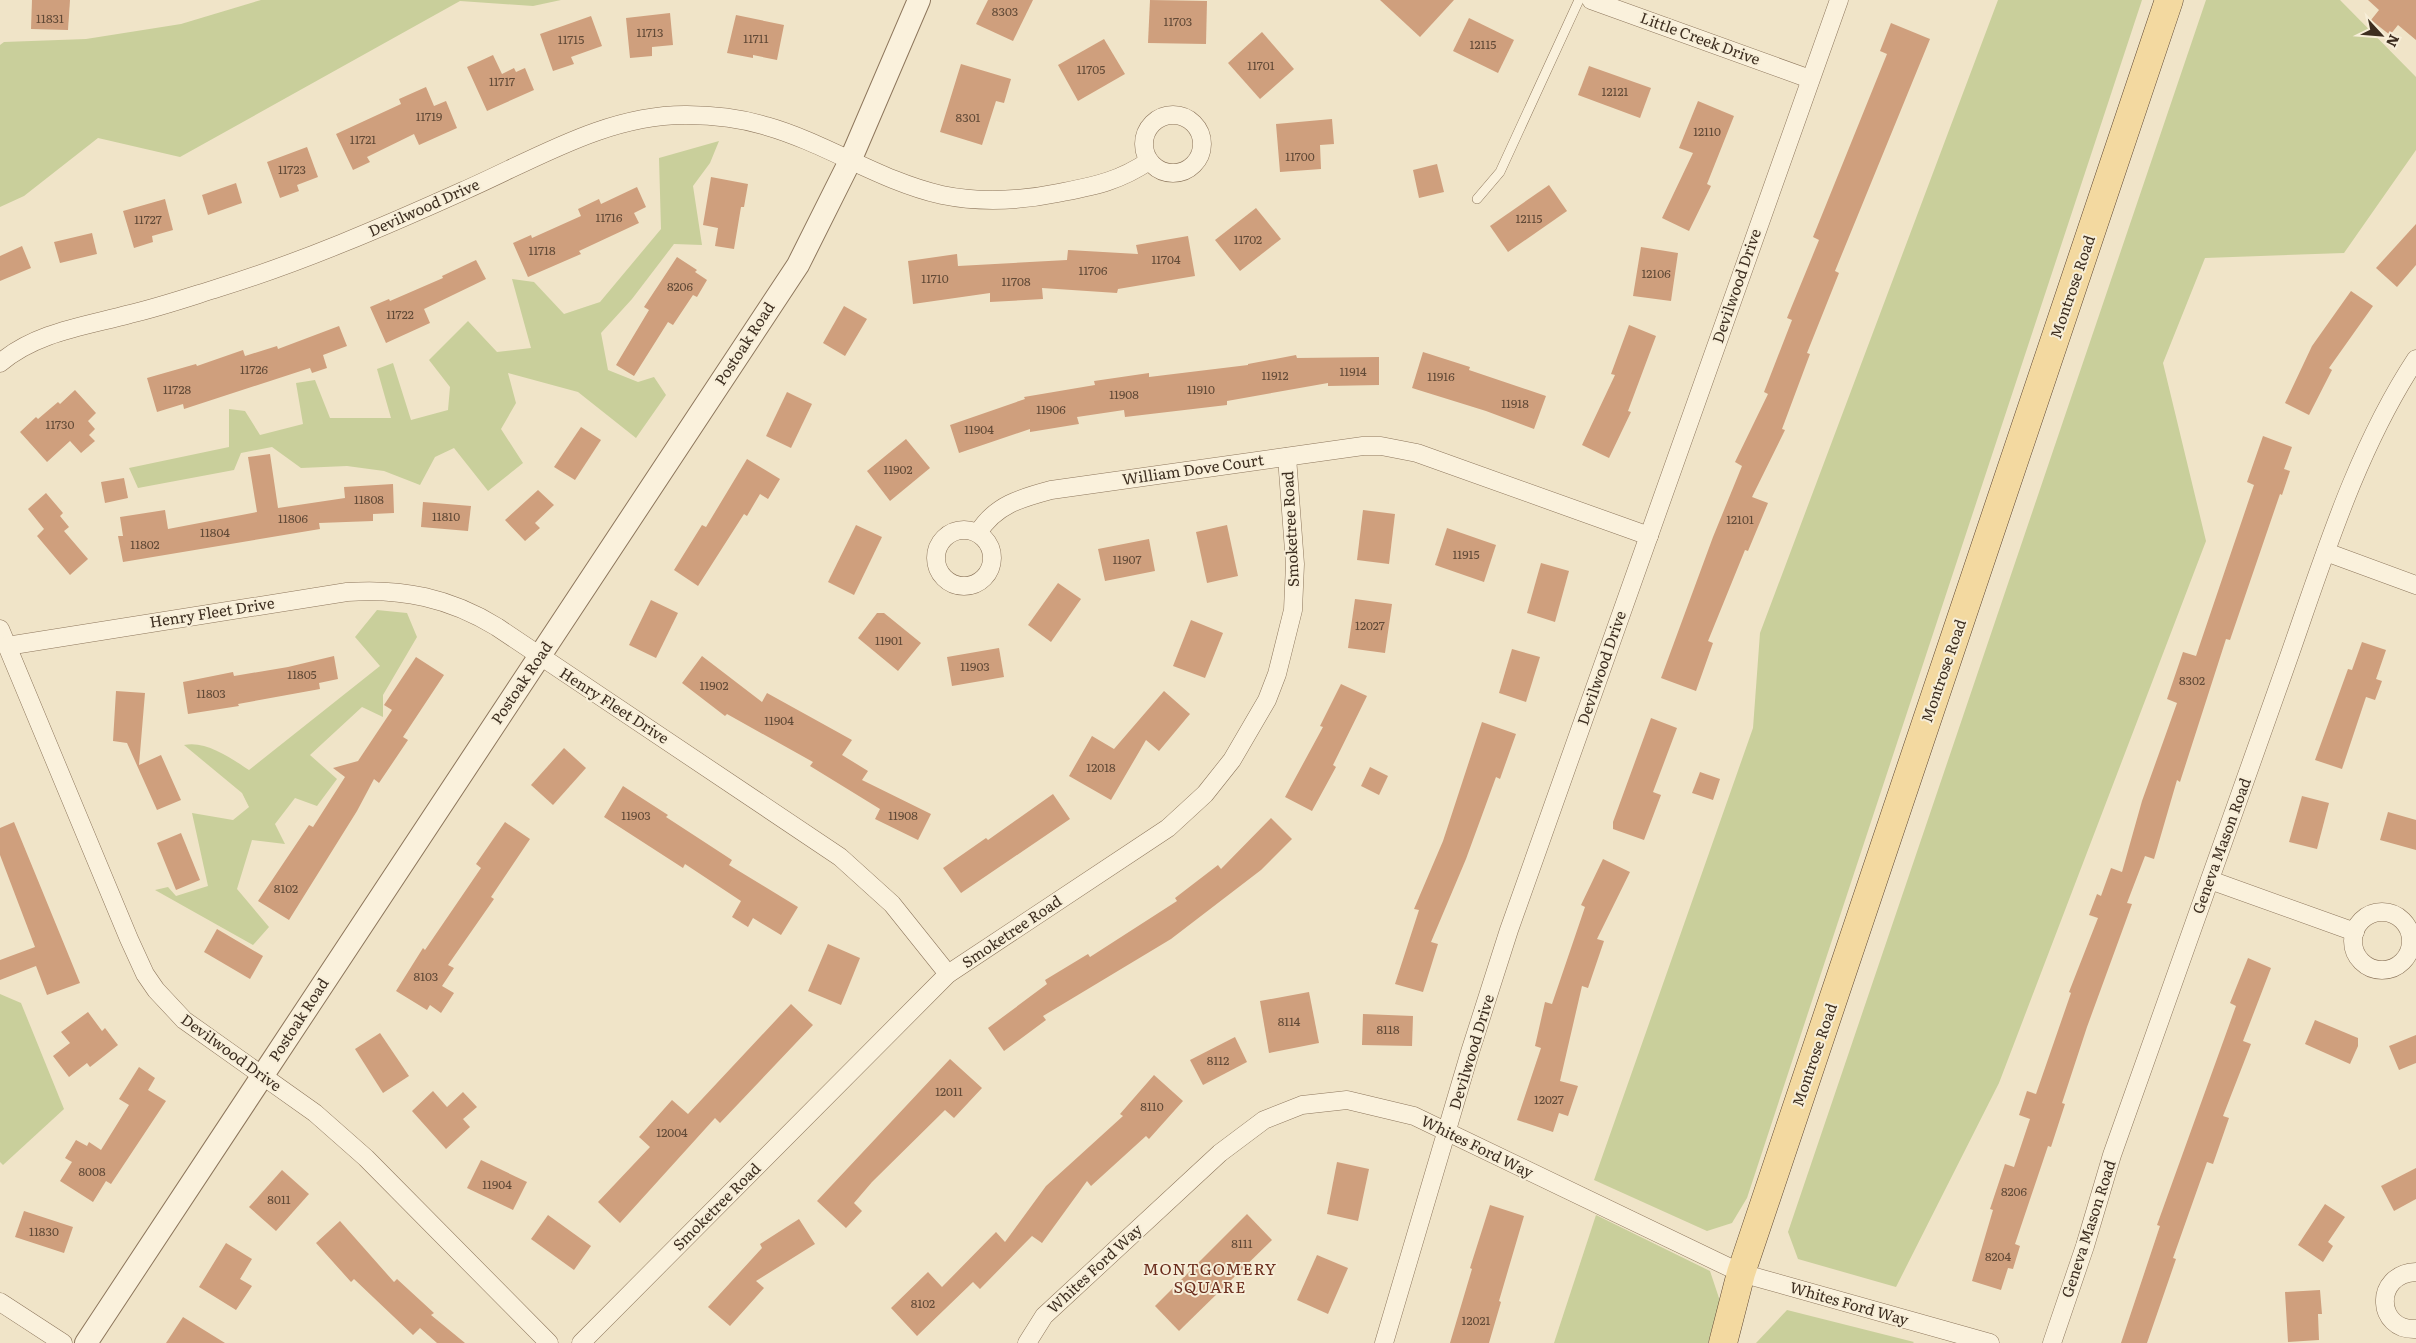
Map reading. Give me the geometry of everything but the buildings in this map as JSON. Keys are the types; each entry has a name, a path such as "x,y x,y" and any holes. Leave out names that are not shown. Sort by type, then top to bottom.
{"main road":[{"name":"Montrose Road","path":"1723,1343 1741,1274 2169,0"}],"street":[{"name":"Postoak Road","path":"86,1343 798,265 850,161 919,0"},
{"name":"Little Creek Drive","path":"1590,0 1810,79"},
{"name":"Devilwood Drive","path":"1384,1343 1448,1133 1470,1052 1509,930 1839,0"},
{"name":"Devilwood Drive","path":"0,363 34,341 234,283 307,257 400,220 583,137 621,123 684,115 740,120 782,132 914,187 942,194 998,201 1042,196 1107,184 1129,175 1149,162"},
{"name":"Geneva Mason Road","path":"2052,1343 2085,1246 2112,1156 2326,552 2373,433 2393,394 2416,359"},
{"name":"William Dove Court","path":"978,533 986,521 999,509 1020,498 1051,490 1364,446 1398,449 1435,459 1649,536"},
{"name":"Smoketree Road","path":"581,1343 948,974 1168,828 1205,794 1232,760 1267,700 1279,666 1293,610 1295,564 1287,457"},
{"path":"2326,552 2416,585"},
{"name":"Henry Fleet Drive","path":"7,646 340,593 392,590 434,598 482,618 840,857 892,904 948,974"},
{"name":"Devilwood Drive","path":"0,629 104,880 146,974 165,1001 184,1020 315,1113 366,1158 549,1343"},
{"path":"2210,880 2355,932"},
{"name":"Whites Ford Way","path":"1027,1343 1044,1316 1220,1153 1264,1120 1302,1105 1347,1100 1414,1116 1741,1274 1990,1343"},
{"path":"2416,1272 2398,1276 2390,1283 2384,1302 2386,1312 2392,1320 2400,1326 2416,1329"},
{"path":"0,1302 63,1343"}],"lane":[{"path":"1477,199 1500,172 1579,0"}],"green space":[{"path":"261,0 561,0 533,6 460,1 180,157 98,138 24,196 0,207 0,45 4,42 86,39 181,24"},
{"path":"1998,0 2142,0 1747,1198 1732,1223 1707,1231 1594,1180 1753,728 1760,633"},
{"path":"2206,0 2340,0 2416,77 2416,150 2344,253 2205,258 2163,363 2206,541 1999,1083 1896,1287 1798,1259 1788,1232"},
{"path":"719,141 710,163 693,186 702,245 674,244 632,299 601,333 608,370 638,382 654,377 666,395 636,438 578,392 508,373 516,403 501,429 523,463 488,491 454,448 435,457 420,485 384,471 347,466 301,468 272,447 241,453 234,470 138,488 129,468 229,447 229,409 245,411 260,435 303,424 296,383 315,380 330,418 391,418 377,369 393,363 411,420 448,410 450,387 429,360 468,321 497,352 531,348 512,279 534,282 564,314 600,302 661,229 659,158"},
{"path":"377,610 407,613 417,637 383,695 383,717 362,707 310,755 337,779 317,806 295,798 275,824 285,844 252,840 237,889 269,927 253,945 155,890 168,887 176,896 208,886 192,813 233,820 249,807 242,793 184,745 201,745 210,748 249,770 380,666 355,637"},
{"path":"0,994 21,1003 64,1109 3,1165 0,1162"},
{"path":"1596,1215 1710,1271 1720,1301 1708,1343 1554,1343"},
{"path":"1787,1310 1914,1342 1756,1343"}],"district":[{"name":"MONTGOMERY SQUARE","path":"1210,1278"}]}
